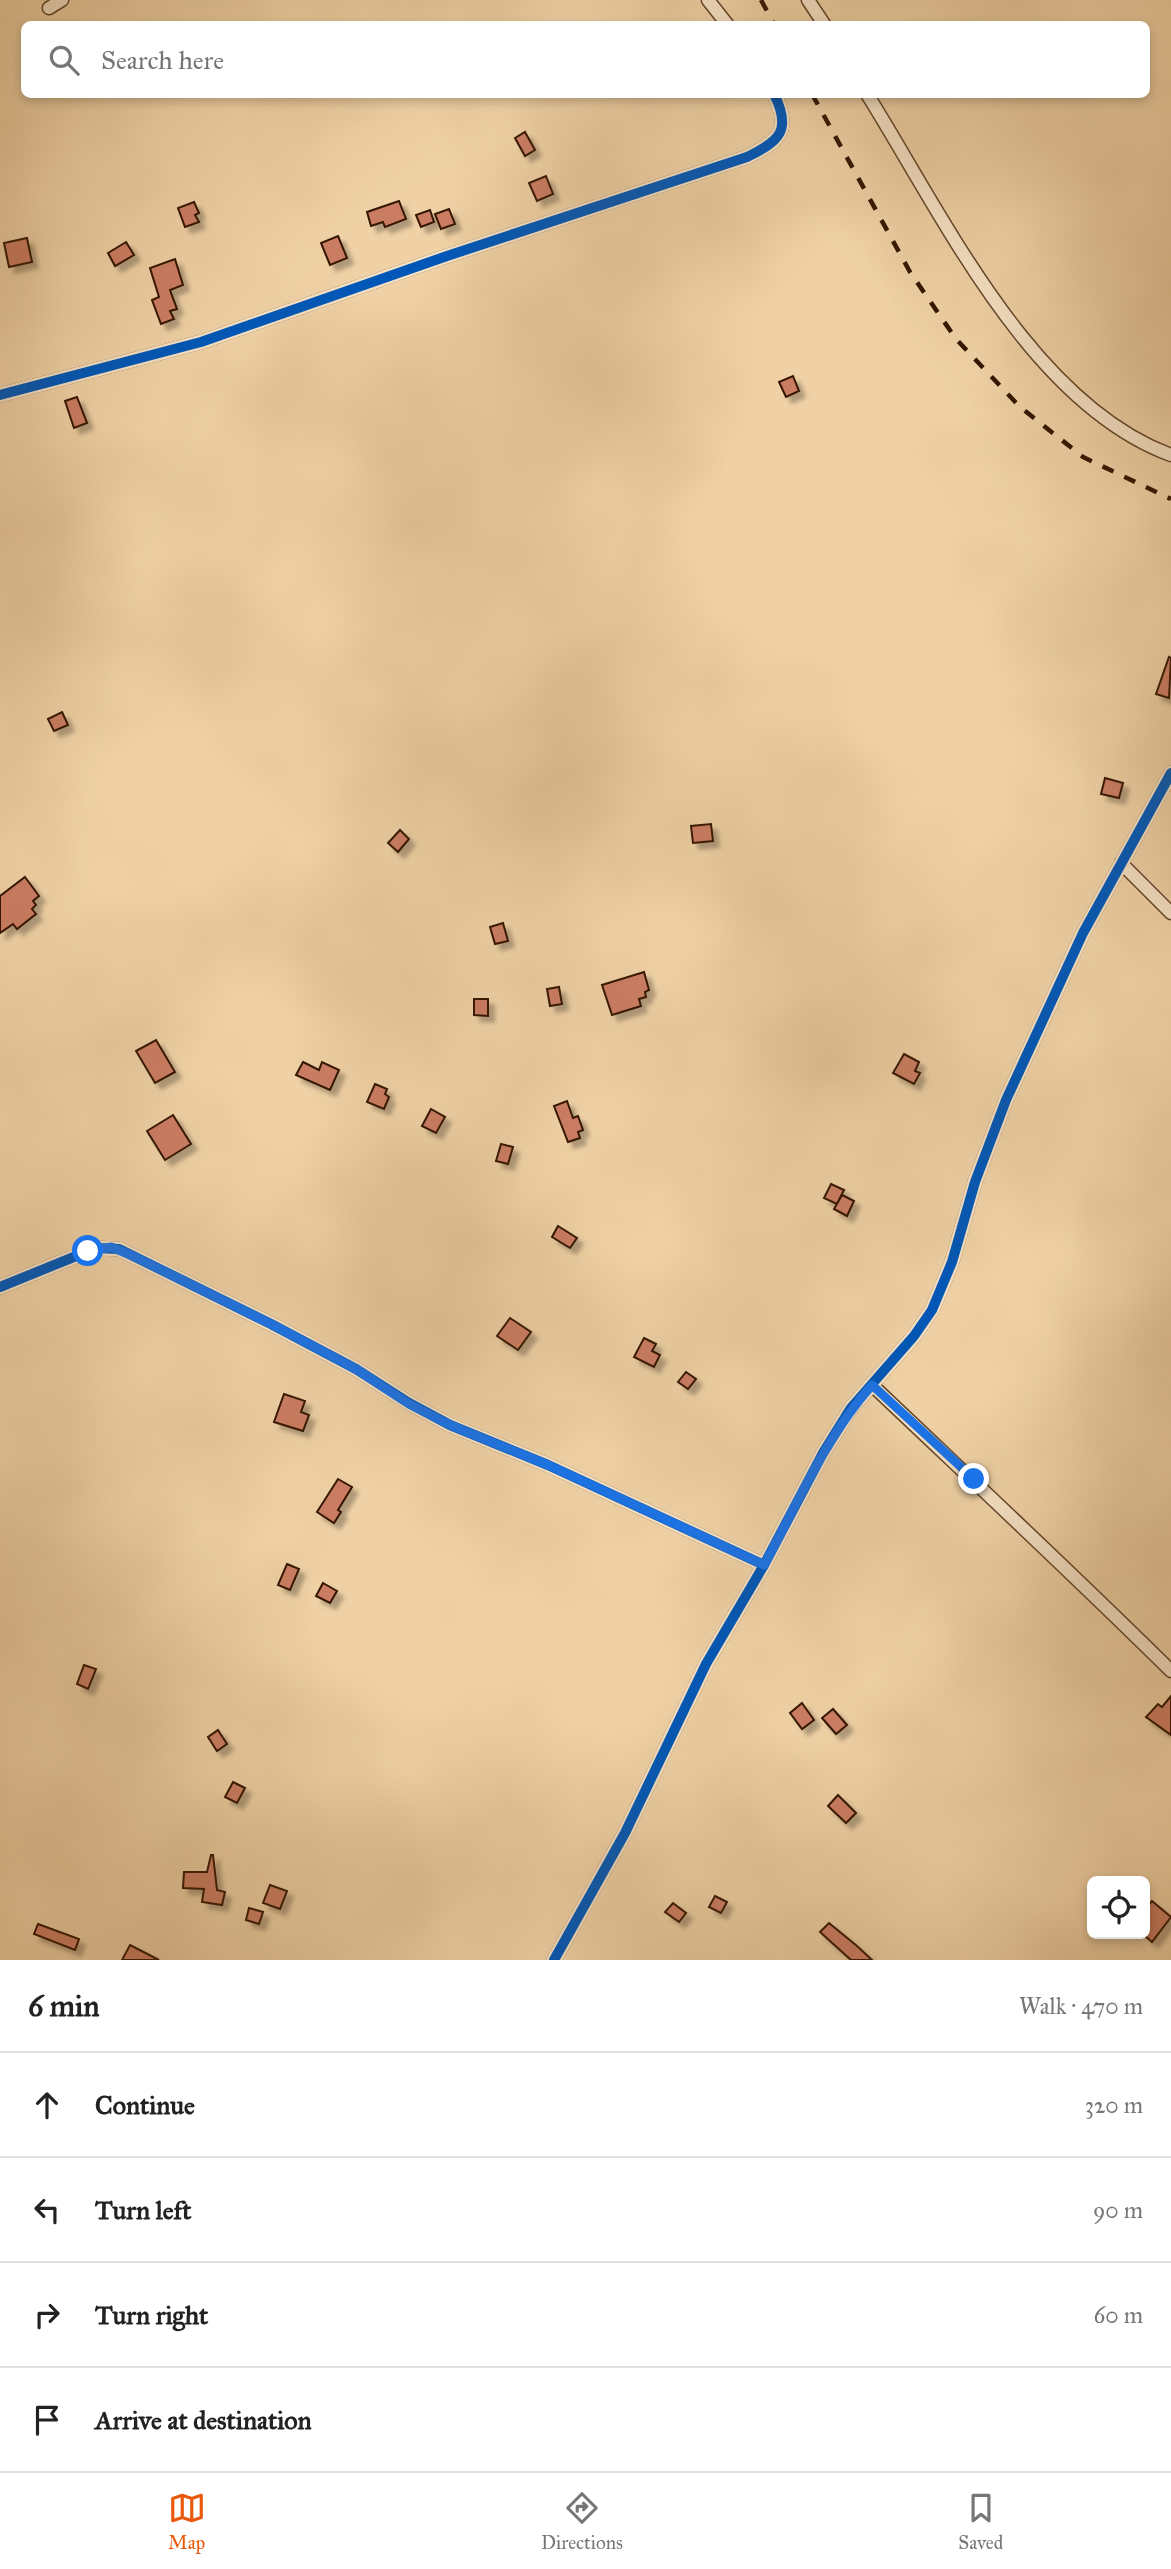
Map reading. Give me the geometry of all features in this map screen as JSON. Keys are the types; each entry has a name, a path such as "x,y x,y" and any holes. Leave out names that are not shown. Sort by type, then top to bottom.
{"street":[{"path":"49,8 62,0"},
{"path":"708,0 725,21"},
{"path":"808,0 822,21"},
{"path":"0,395 201,342 447,256 747,157 768,147 779,138 783,118 776,98"},
{"path":"869,98 990,293 1031,346 1081,400 1103,419 1151,447 1171,455"},
{"path":"554,1960 625,1833 706,1664 764,1565 823,1453 851,1408 914,1336 932,1310 952,1262 975,1182 1006,1100 1083,933 1171,774"},
{"path":"1121,863 1171,913"},
{"path":"0,1287 96,1248 119,1249 356,1369 409,1404 450,1425 548,1465 764,1565"},
{"path":"872,1385 974,1479 1171,1671"}],"building":[{"path":"525,132 535,150 525,156 515,138"},
{"path":"546,176 553,194 537,201 529,183"},
{"path":"399,201 406,219 385,227 383,222 371,226 367,212"},
{"path":"194,202 199,213 195,215 199,222 185,227 178,208"},
{"path":"449,209 455,224 441,229 435,214"},
{"path":"430,210 434,222 421,227 416,215"},
{"path":"338,236 347,258 330,265 321,243"},
{"path":"27,238 32,262 9,267 4,243"},
{"path":"126,242 134,255 115,266 108,253"},
{"path":"175,259 183,285 170,290 177,309 170,311 174,319 161,324 152,300 159,297 150,268"},
{"path":"793,376 799,391 786,397 779,382"},
{"path":"77,397 87,423 74,428 65,401"},
{"path":"1169,657 1171,658 1169,698 1156,694"},
{"path":"62,712 68,725 54,731 48,719"},
{"path":"1105,778 1123,783 1119,798 1101,794"},
{"path":"711,824 713,841 693,843 691,826"},
{"path":"400,830 409,839 398,852 388,843"},
{"path":"25,877 39,896 33,901 36,905 32,909 36,914 17,929 13,924 0,933 0,896"},
{"path":"503,923 508,941 495,944 490,927"},
{"path":"644,972 649,990 645,992 646,997 639,999 641,1006 612,1015 602,985"},
{"path":"559,987 562,1004 550,1006 547,989"},
{"path":"474,999 488,999 488,1016 474,1015"},
{"path":"156,1040 175,1072 155,1083 136,1051"},
{"path":"904,1054 919,1062 915,1071 920,1073 914,1084 893,1073"},
{"path":"303,1062 319,1070 322,1062 339,1070 330,1090 296,1075"},
{"path":"375,1084 387,1089 385,1094 389,1097 384,1109 367,1102"},
{"path":"567,1101 573,1118 578,1116 583,1130 578,1132 580,1138 568,1142 554,1106"},
{"path":"431,1109 445,1117 436,1133 422,1126"},
{"path":"173,1115 191,1144 165,1160 147,1131"},
{"path":"501,1144 513,1147 508,1164 496,1161"},
{"path":"831,1184 844,1190 837,1204 824,1198"},
{"path":"842,1195 854,1201 847,1216 834,1209"},
{"path":"558,1226 577,1238 570,1248 552,1237"},
{"path":"510,1318 531,1332 518,1350 497,1336"},
{"path":"644,1338 656,1344 652,1351 660,1355 654,1367 634,1357"},
{"path":"686,1372 696,1379 688,1389 678,1382"},
{"path":"284,1394 305,1401 301,1412 309,1415 303,1431 274,1422"},
{"path":"338,1479 352,1487 338,1510 341,1512 334,1523 317,1512"},
{"path":"287,1564 299,1569 290,1590 278,1585"},
{"path":"323,1583 337,1591 330,1603 316,1596"},
{"path":"84,1665 96,1669 88,1689 77,1684"},
{"path":"1171,1696 1171,1735 1146,1717 1158,1704 1162,1707"},
{"path":"802,1703 814,1720 802,1729 790,1713"},
{"path":"833,1709 847,1725 836,1734 822,1718"},
{"path":"218,1730 227,1744 217,1751 208,1737"},
{"path":"233,1782 245,1788 237,1803 225,1797"},
{"path":"838,1795 856,1813 846,1823 828,1806"},
{"path":"211,1855 217,1890 225,1892 222,1905 202,1902 204,1889 183,1888 184,1872 207,1872"},
{"path":"270,1885 287,1891 280,1909 263,1903"},
{"path":"715,1896 727,1902 721,1913 709,1907"},
{"path":"1152,1901 1171,1917 1152,1942 1148,1939"},
{"path":"673,1903 686,1913 679,1922 665,1912"},
{"path":"249,1908 263,1912 259,1924 246,1920"},
{"path":"829,1923 872,1960 851,1960 820,1932"},
{"path":"38,1924 79,1939 75,1950 34,1934"},
{"path":"130,1945 159,1960 122,1960"}],"railway":[{"path":"761,0 772,21"},
{"path":"814,98 910,272 956,339 1019,406 1083,457 1171,499"}],"cycle path":[{"path":"0,395 201,342 447,256 747,157 775,140 780,133 782,117 776,98"},
{"path":"554,1960 625,1833 706,1664 764,1565 823,1453 851,1408 914,1336 932,1310 952,1262 975,1182 1006,1100 1083,933 1171,773"},
{"path":"0,1287 96,1248 119,1249 356,1369 450,1425 548,1465 764,1565"}],"route":[{"path":"88,1251 111,1247 119,1249 356,1369 409,1404 450,1425 548,1465 764,1565 823,1453 851,1408 872,1385 974,1479"}]}
